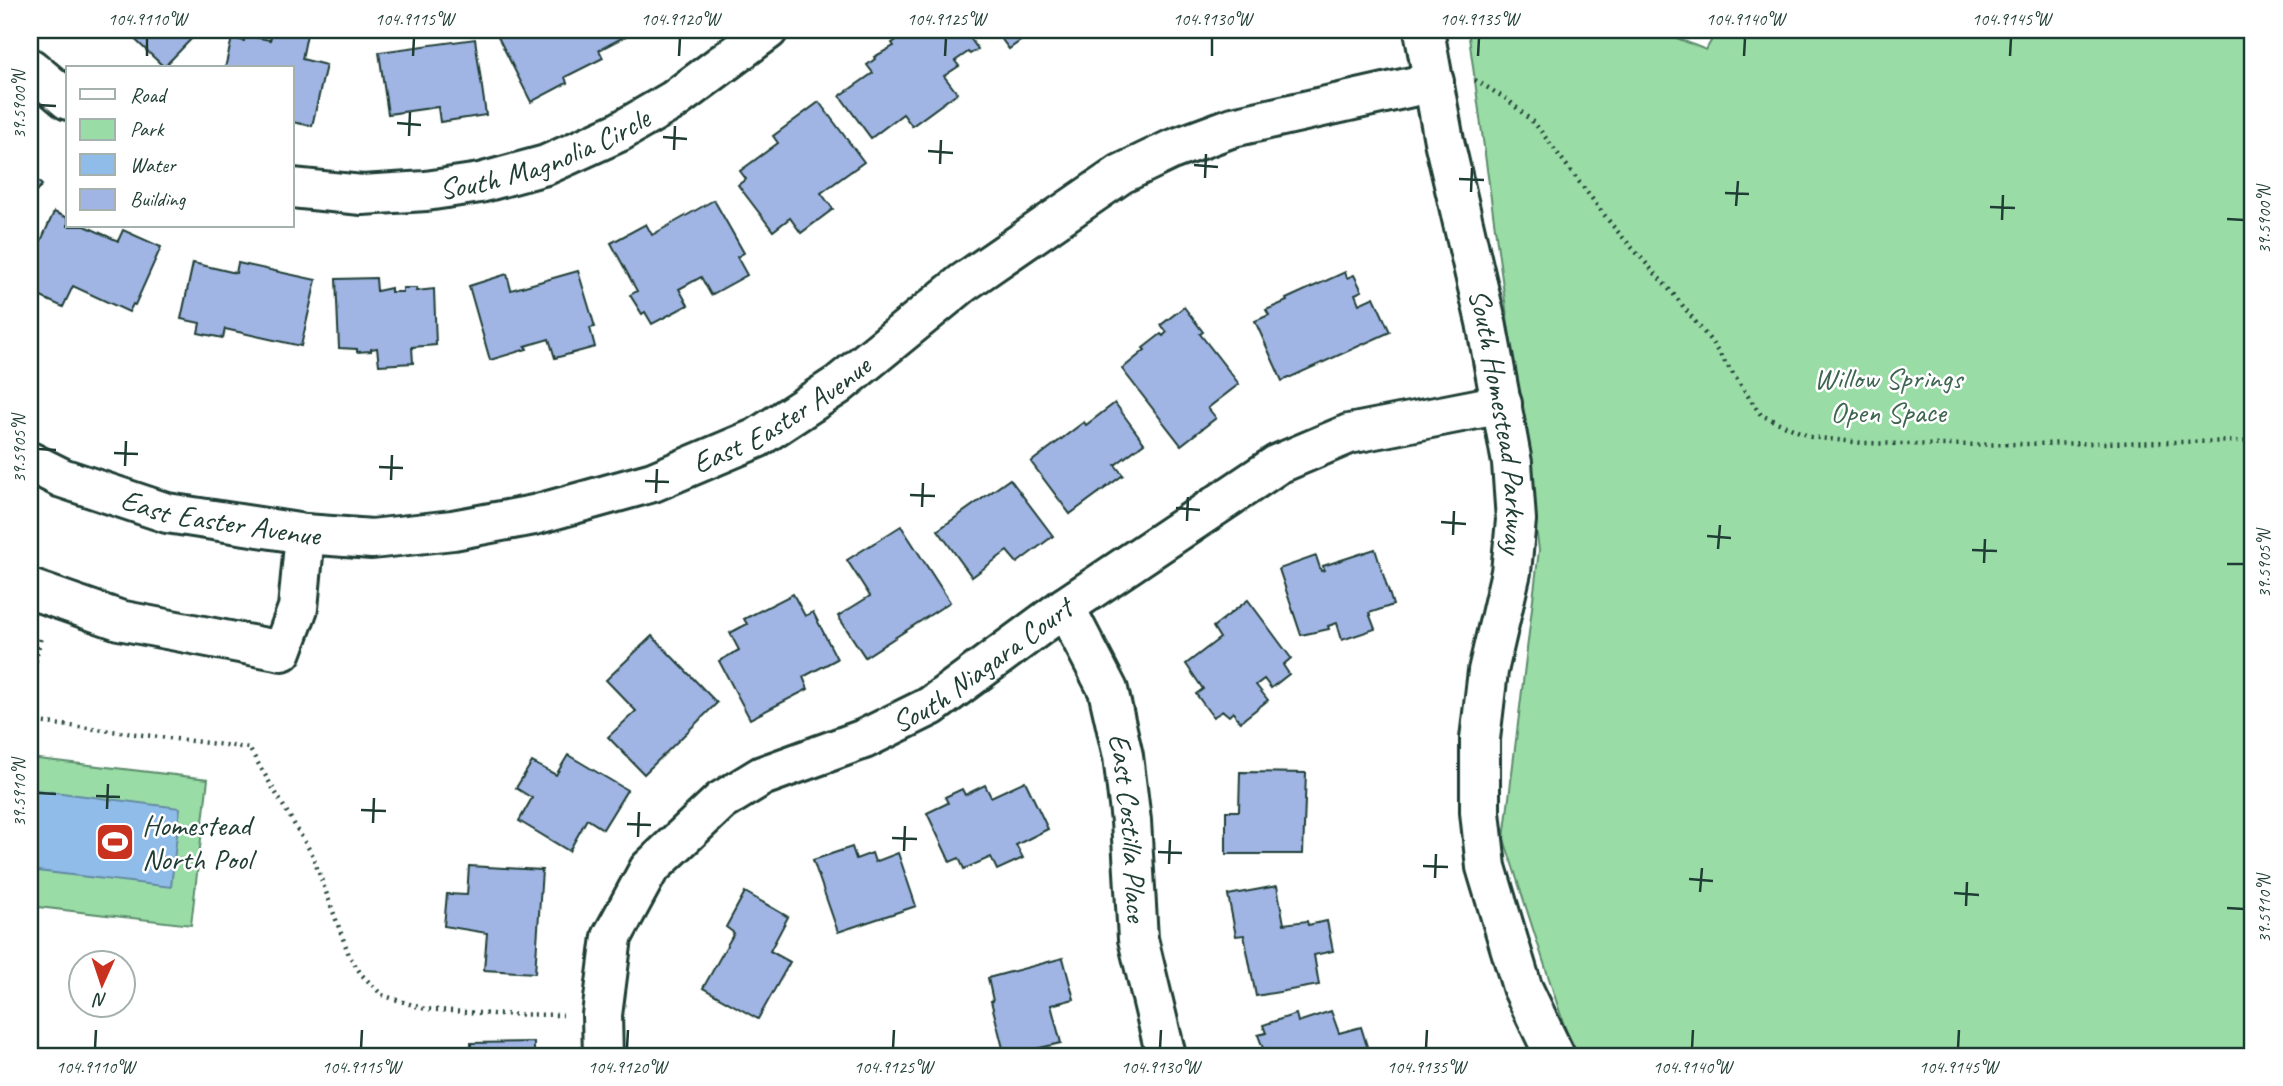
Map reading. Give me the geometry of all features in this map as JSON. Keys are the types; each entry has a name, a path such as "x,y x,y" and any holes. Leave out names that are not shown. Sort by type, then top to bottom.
{"street":[{"name":"South Magnolia Circle","path":"294,188 362,195 426,191 480,183 546,165 619,132 674,100 768,30"},
{"name":"South Homestead Parkway","path":"1424,30 1444,141 1486,322 1512,463 1516,520 1511,572 1488,671 1480,739 1480,812 1486,867 1522,987 1555,1056"},
{"path":"30,68 66,98"},
{"name":"East Easter Avenue","path":"30,462 62,478 167,513 305,534 372,539 453,530 534,515 653,482 757,438 827,393 963,283 1121,174 1171,150 1233,127 1434,82"},
{"name":"South Niagara Court","path":"603,1056 602,1015 612,937 649,869 721,800 762,776 864,738 932,706 1065,607 1278,464 1349,434 1502,404"},
{"path":"39,593 119,620 282,651 298,608 305,534"},
{"name":"East Costilla Place","path":"1065,607 1108,690 1123,756 1131,821 1138,939 1166,1056"}],"path":[{"path":"1434,82 1467,76 1508,100 1536,125 1612,225 1710,340 1762,415 1799,432 1811,437 1863,443 1946,445 2253,441"},
{"path":"30,689 34,675 39,593"},
{"path":"30,721 249,748 312,854 349,955 361,974 382,995 425,1009 492,1014 602,1015"}],"green space":[{"name":"Willow Springs Open Space","path":"1468,30 1657,30 1706,50 1717,30 2253,30 2253,1056 1574,1056 1504,839 1539,550"},
{"name":"Homestead North Pool","path":"30,758 208,779 191,925 30,906"}],"water":[{"path":"30,789 180,808 171,887 30,870"}],"building":[{"path":"125,30 200,30 163,66"},
{"path":"273,30 307,34 302,59 326,65 312,126 294,122 294,66 225,66 232,38 244,41 245,35 270,40"},
{"path":"511,30 620,30 626,36 599,50 603,58 565,77 567,83 531,102 498,37"},
{"path":"912,30 964,30 978,49 955,61 959,66 944,76 957,93 912,126 903,114 871,138 840,96 873,73 867,65 874,57 894,46 892,43 900,38 902,40 913,32"},
{"path":"995,30 1036,30 1009,49"},
{"path":"475,39 486,115 440,122 438,107 388,114 379,52"},
{"path":"819,102 864,162 821,193 833,209 801,233 790,218 773,231 738,185 746,179 740,171 778,143 773,136"},
{"path":"30,174 42,185 30,199"},
{"path":"714,200 744,253 737,257 747,275 711,295 701,277 679,289 688,305 652,324 630,295 637,291 611,243 646,224 652,235"},
{"path":"54,212 66,217 66,228 89,228 118,241 123,230 161,247 135,305 133,304 129,312 73,286 63,307 30,292 30,280 35,269 30,265"},
{"path":"193,263 236,273 238,263 316,280 301,346 225,329 223,338 198,333 200,323 181,319"},
{"path":"578,271 595,327 590,328 595,347 555,358 549,339 490,360 469,286 507,274 511,290"},
{"path":"1345,272 1347,278 1354,275 1362,291 1355,294 1359,304 1374,297 1390,332 1282,381 1255,321 1269,315 1266,310 1287,301 1286,299"},
{"path":"376,278 377,291 391,288 391,292 403,292 403,288 417,288 416,291 434,289 436,345 412,347 413,363 379,365 377,348 357,352 357,349 339,348 336,279"},
{"path":"1184,307 1203,332 1200,334 1239,384 1208,408 1216,418 1181,445 1122,369 1145,350 1143,348 1167,332 1161,325"},
{"path":"1115,403 1144,443 1115,465 1123,475 1070,514 1031,462 1084,422 1086,425"},
{"path":"1010,479 1053,536 1017,563 1007,551 972,577 938,530"},
{"path":"901,526 950,602 865,657 838,616 870,596 847,560"},
{"path":"1375,549 1393,605 1369,613 1375,629 1342,640 1337,623 1328,626 1329,629 1301,635 1279,569 1316,556 1321,571 1324,570 1323,566"},
{"path":"793,594 805,616 813,612 837,659 803,677 808,689 750,719 719,661 739,650 730,633 747,624 744,619"},
{"path":"1248,600 1291,658 1283,665 1289,674 1271,688 1264,679 1256,685 1268,700 1240,722 1233,712 1229,716 1223,711 1213,717 1196,694 1203,689 1186,664 1220,638 1213,627"},
{"path":"652,636 717,703 644,774 608,737 636,711 606,680"},
{"path":"568,755 627,790 603,829 587,819 569,851 519,821 532,798 516,788 532,762 556,775"},
{"path":"1240,772 1306,773 1303,854 1226,854 1226,811 1239,811"},
{"path":"1025,781 1048,829 1016,845 1023,858 997,870 991,857 964,869 959,858 950,862 927,813 948,803 945,797 962,789 965,795 985,785 991,797"},
{"path":"852,847 856,859 872,853 875,862 898,853 916,906 838,932 813,860"},
{"path":"469,866 542,870 535,973 484,970 487,933 444,926 447,894 467,895"},
{"path":"1277,886 1284,924 1307,921 1308,925 1327,921 1333,951 1314,955 1319,985 1256,996 1244,935 1236,936 1228,895"},
{"path":"745,892 788,917 770,951 790,962 758,1019 703,988 734,933 726,927"},
{"path":"1063,958 1074,999 1051,1005 1061,1043 1005,1056 988,978"},
{"path":"1331,1011 1339,1033 1361,1027 1370,1056 1266,1056 1258,1035 1266,1033 1263,1025 1296,1014 1298,1022"},
{"path":"534,1042 534,1056 468,1056 471,1043"}],"place":[{"name":"Homestead North Pool","path":"115,842"}]}
